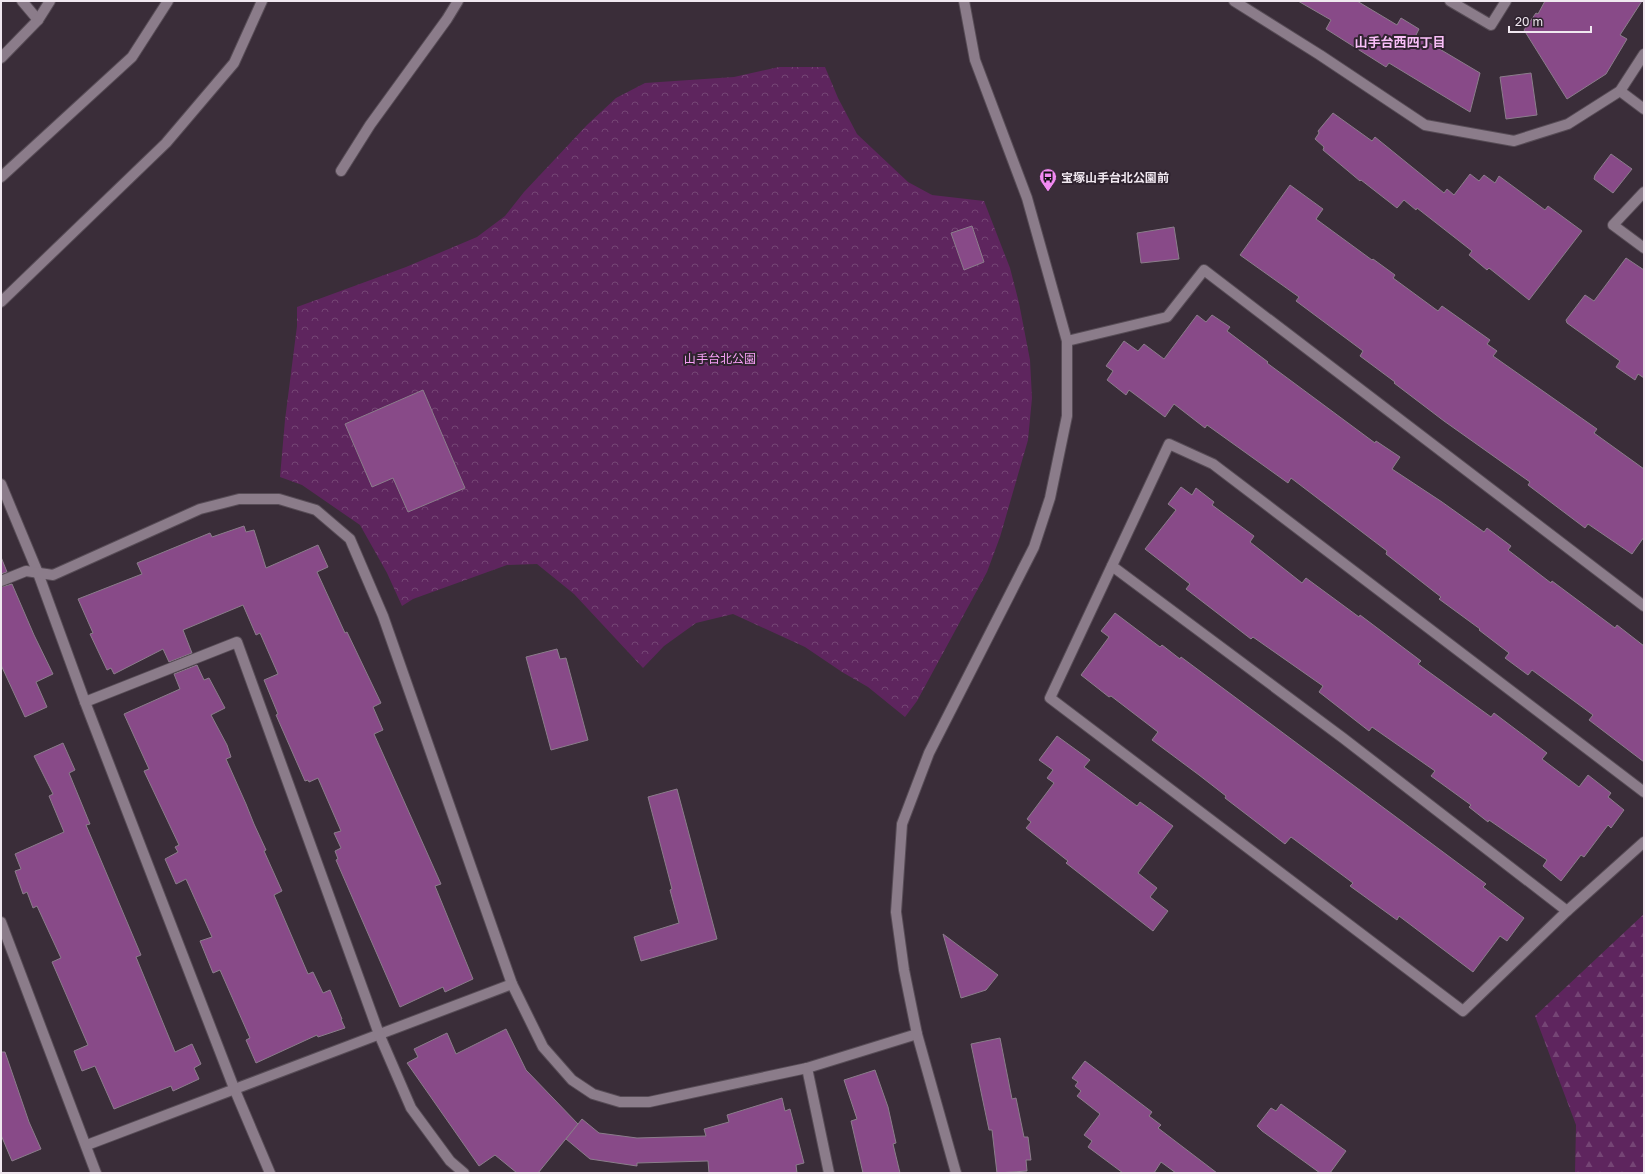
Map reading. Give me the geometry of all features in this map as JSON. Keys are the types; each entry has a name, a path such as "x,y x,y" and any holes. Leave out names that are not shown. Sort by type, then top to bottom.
{"street":[{"path":"22,1 38,20"},
{"path":"1,58 38,20 50,1"},
{"path":"1,177 132,57 168,1"},
{"path":"1,302 166,143 234,63 262,1"},
{"path":"341,171 370,125 447,19 458,1"},
{"path":"956,1173 917,1034 904,970 896,912 902,824 928,753 1034,547 1050,498 1067,416 1068,341 1027,198 975,60 964,1"},
{"path":"1234,1 1320,55 1425,125 1514,141 1568,124 1620,91 1644,54"},
{"path":"1450,1 1491,26 1506,1"},
{"path":"1620,91 1644,109"},
{"path":"1644,192 1613,225 1644,248"},
{"path":"1068,341 1167,317 1204,270 1644,606"},
{"path":"1644,792 1213,464 1170,444 1050,698 1464,1011 1567,911 1644,842"},
{"path":"1,484 38,573 85,702 234,1088 270,1173"},
{"path":"1,581 26,571 53,575 200,508 239,499 279,499 316,510 350,539 383,616 512,984 543,1047 572,1080 593,1094 620,1102 649,1102 807,1068 917,1034"},
{"path":"1112,566 1342,738 1567,911"},
{"path":"85,702 237,642 379,1034 411,1108 450,1161 464,1173"},
{"path":"1,922 87,1145 96,1173"},
{"path":"87,1145 234,1088 512,984"},
{"path":"807,1068 829,1173"}],"green space":[{"name":"山手台北公園","path":"779,67 825,67 838,98 857,134 908,182 932,195 984,201 1010,268 1019,303 1030,360 1032,398 1028,440 1000,537 987,572 917,701 905,717 868,687 842,672 805,647 733,614 696,623 664,646 643,668 574,594 537,564 507,565 413,599 402,606 387,573 360,525 302,485 280,477 285,420 297,326 297,307 406,267 477,237 505,216 524,192 587,125 616,98 645,83 734,77"},
{"path":"1644,914 1644,1173 1575,1173 1576,1125 1535,1016"}],"building":[{"path":"1298,1 1357,1 1397,25 1401,18 1419,29 1416,35 1480,73 1470,112 1389,63 1386,67 1326,29 1331,20"},
{"path":"1545,1 1642,1 1620,35 1627,39 1606,74 1567,99 1524,30 1536,13 1538,14"},
{"path":"1531,73 1537,115 1506,119 1500,77"},
{"path":"1333,113 1372,141 1375,137 1444,193 1447,189 1454,195 1470,174 1479,181 1484,175 1495,183 1499,176 1545,210 1548,206 1582,231 1529,300 1489,268 1487,270 1469,255 1472,251 1417,208 1416,210 1404,200 1397,208 1361,180 1360,181 1323,150 1324,147 1315,139 1319,133 1318,131"},
{"path":"1611,154 1632,169 1613,193 1594,179 1595,175"},
{"path":"1290,185 1323,209 1316,219 1395,275 1393,278 1438,311 1442,306 1490,340 1487,344 1497,351 1493,356 1597,429 1594,433 1644,469 1644,537 1632,554 1588,524 1585,528 1528,485 1530,482 1444,421 1394,383 1395,382 1360,356 1363,351 1296,301 1299,297 1240,255"},
{"path":"972,226 984,262 964,270 951,233"},
{"path":"1174,227 1179,259 1141,263 1137,233"},
{"path":"1626,258 1644,270 1644,378 1638,374 1635,380 1616,367 1620,361 1567,323 1566,320 1585,295 1594,301"},
{"path":"1197,315 1206,322 1212,315 1230,327 1227,331 1268,362 1267,363 1375,443 1376,441 1400,457 1392,469 1484,532 1487,528 1511,546 1508,550 1551,583 1552,581 1615,628 1617,625 1644,646 1644,762 1589,720 1593,715 1532,670 1528,675 1505,658 1509,653 1479,630 1480,629 1439,599 1441,597 1386,554 1387,551 1291,478 1288,483 1207,425 1205,428 1174,404 1165,417 1129,390 1126,395 1107,380 1113,371 1106,366 1124,341 1138,351 1144,344 1164,359"},
{"path":"423,390 465,488 408,512 393,478 372,487 345,424"},
{"path":"1181,487 1192,495 1196,488 1214,502 1212,505 1254,536 1250,542 1302,583 1306,578 1359,617 1360,615 1421,661 1418,664 1491,717 1494,713 1547,753 1542,759 1579,787 1588,775 1611,793 1608,797 1624,810 1611,828 1608,825 1584,857 1581,855 1561,881 1543,866 1547,860 1489,820 1488,822 1469,807 1471,805 1431,776 1435,771 1372,727 1369,731 1319,692 1323,686 1253,637 1251,639 1186,589 1190,584 1145,549 1176,510 1168,504"},
{"path":"244,526 246,532 254,530 266,568 318,545 328,567 317,572 345,633 347,632 381,703 373,707 383,730 374,734 441,884 435,886 473,979 445,992 443,987 400,1007 336,860 338,859 335,851 341,848 334,833 341,831 318,778 309,782 308,780 305,781 276,715 278,714 264,680 278,674 260,633 256,635 243,605 183,630 192,653 169,662 163,649 114,674 111,668 107,670 90,634 93,633 78,599 142,574 137,563 210,533 212,537"},
{"path":"1,557 7,572 1,574"},
{"path":"12,584 53,674 36,682 47,707 25,717 1,665 1,587"},
{"path":"1115,613 1160,647 1162,645 1180,659 1181,657 1486,884 1483,887 1524,918 1507,941 1500,936 1473,972 1399,916 1397,920 1350,886 1353,883 1291,837 1285,844 1225,798 1226,796 1152,740 1158,732 1081,675 1109,637 1101,631"},
{"path":"557,649 560,659 566,658 588,740 551,750 526,657"},
{"path":"197,665 204,680 209,678 225,708 211,715 227,745 231,757 226,759 266,850 264,851 282,891 274,895 308,974 313,972 323,993 330,990 345,1028 318,1037 317,1035 256,1063 246,1040 250,1038 220,970 213,973 200,941 212,937 186,879 176,884 165,859 178,852 175,847 179,845 144,771 149,769 124,714 180,689 174,674"},
{"path":"1057,736 1090,760 1084,767 1137,806 1140,802 1173,826 1138,873 1157,888 1150,897 1168,911 1153,931 1066,863 1068,861 1026,828 1031,822 1027,819 1054,783 1047,778 1053,770 1039,760"},
{"path":"63,743 75,770 69,773 90,824 86,825 141,955 136,957 175,1052 192,1044 201,1064 194,1068 199,1079 173,1091 171,1086 114,1109 95,1066 82,1071 74,1051 88,1045 52,962 61,958 37,906 33,908 27,892 23,894 15,871 21,869 15,854 64,832 49,796 53,794 34,756"},
{"path":"677,789 717,939 641,961 634,937 679,923 670,890 672,889 648,797"},
{"path":"943,934 998,975 986,990 961,998"},
{"path":"506,1029 526,1070 578,1124 538,1173 517,1173 495,1155 479,1166 407,1063 418,1057 414,1049 447,1033 456,1054"},
{"path":"1000,1038 1012,1099 1016,1098 1024,1137 1028,1137 1031,1160 1026,1160 1027,1171 997,1173 992,1130 989,1130 971,1044"},
{"path":"1,1052 5,1052 29,1122 41,1149 12,1161 1,1135"},
{"path":"1085,1061 1152,1112 1149,1116 1161,1125 1158,1128 1217,1173 1176,1173 1161,1162 1154,1173 1123,1173 1088,1147 1092,1141 1084,1135 1100,1114 1077,1096 1081,1091 1075,1086 1078,1082 1072,1078"},
{"path":"875,1070 888,1107 896,1143 893,1144 900,1173 863,1173 851,1121 857,1119 844,1080"},
{"path":"782,1098 785,1111 790,1109 804,1163 796,1165 797,1173 709,1173 708,1161 637,1163 637,1166 590,1159 566,1139 582,1119 599,1133 637,1138 706,1136 704,1129 729,1122 727,1115"},
{"path":"1281,1104 1346,1151 1330,1173 1320,1173 1257,1126 1271,1108 1276,1111"}],"place":[{"name":"宝塚山手台北公園前","path":"1048,192"}],"district":[{"name":"山手台西四丁目","path":"1400,42"}]}
